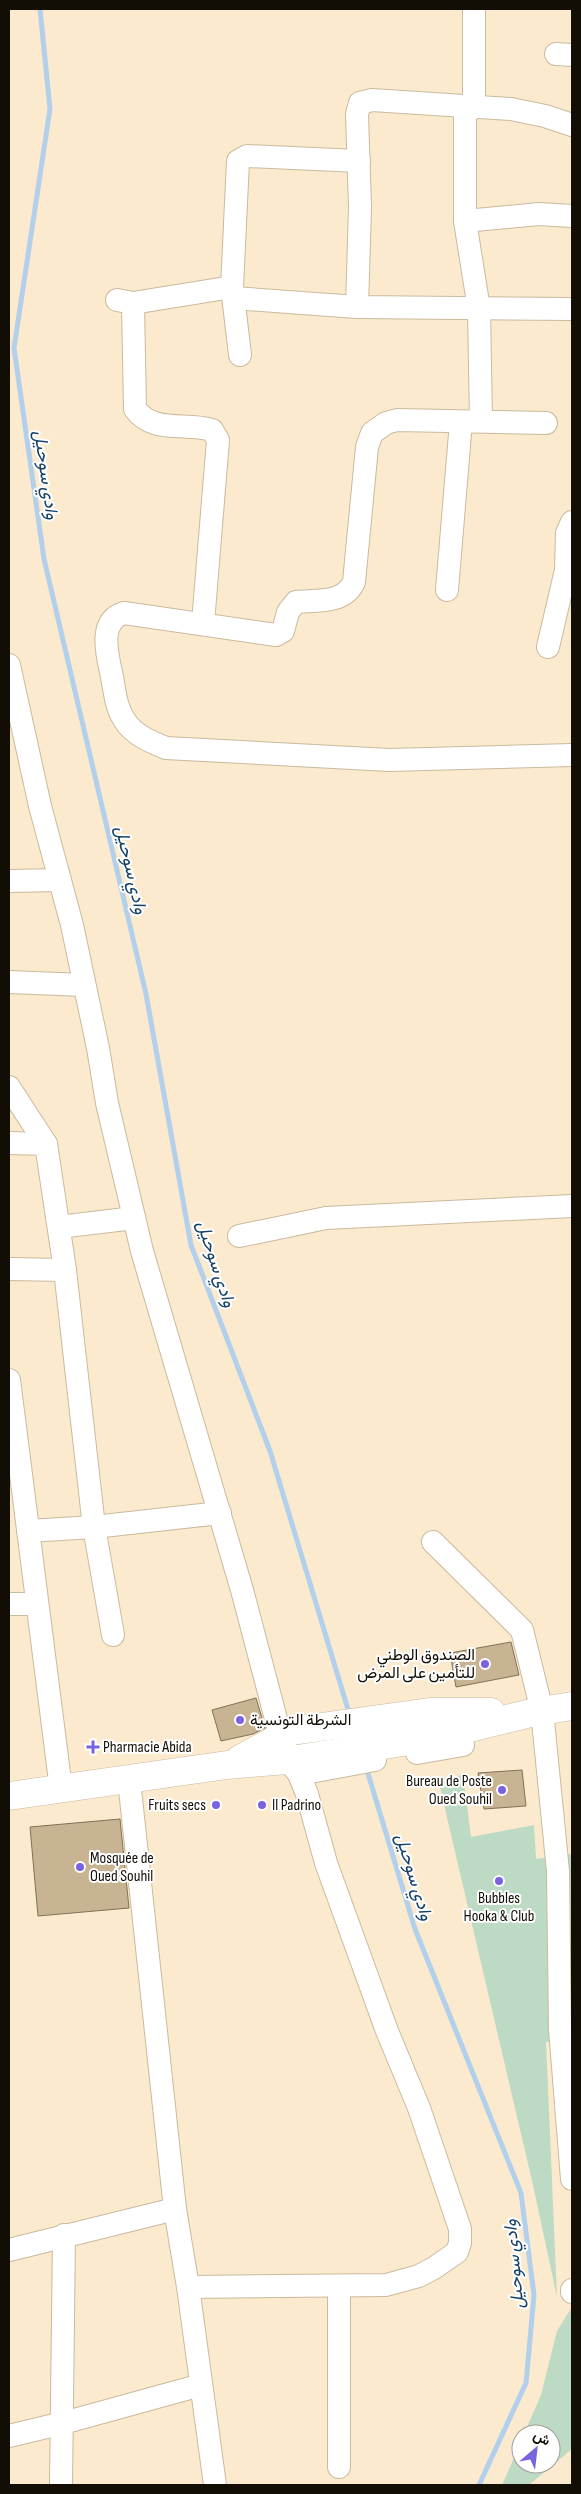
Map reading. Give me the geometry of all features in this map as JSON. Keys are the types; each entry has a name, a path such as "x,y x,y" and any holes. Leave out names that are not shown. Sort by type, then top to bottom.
{"main road":[{"path":"9,1796 295,1755 432,1724 572,1706"}],"street":[{"path":"447,590 471,421 479,309 465,222 474,9"},
{"path":"357,307 360,207 357,114 360,102 372,100 526,112 572,125"},
{"path":"240,355 233,293 237,166 242,158 359,161"},
{"path":"465,222 539,214 572,216"},
{"path":"203,623 218,440 212,430 155,424 146,420 135,409 125,302 233,293 357,307 572,309"},
{"path":"546,423 410,419 396,420 378,428 372,433 367,447 354,582 346,595 338,598 296,602 290,607 286,627 281,634 132,613 118,615 109,626 106,649 116,705 125,722 136,732 166,748 389,760 572,755"},
{"path":"548,647 566,570 567,533 572,522"},
{"path":"9,665 38,797 60,880 84,984 98,1048 107,1103 144,1260 257,1641 295,1755 326,1863 387,2032 420,2108 460,2229 460,2243 456,2252 419,2276 386,2285 188,2287"},
{"path":"9,881 60,880"},
{"path":"9,982 84,984"},
{"path":"9,1087 46,1144 65,1270 94,1527 113,1635"},
{"path":"9,1143 46,1144"},
{"path":"239,1236 326,1218 572,1206"},
{"path":"59,1227 134,1218"},
{"path":"9,1269 65,1270"},
{"path":"9,1380 16,1488 28,1531 61,1789"},
{"path":"28,1531 94,1527 220,1513"},
{"path":"433,1542 522,1630 538,1711 565,1874 566,2028 572,2179"},
{"path":"9,1604 37,1604"},
{"path":"295,1755 463,1745"},
{"path":"130,1780 175,2209 202,2386 214,2485"},
{"path":"9,2250 175,2209"},
{"path":"61,2485 64,2235"},
{"path":"338,2286 339,2467"},
{"path":"9,2436 63,2424 202,2386"}],"green space":[{"path":"463,1775 471,1837 534,1825 536,1859 572,1854 572,2037 546,2042 557,2297 533,2185 438,1779"},
{"path":"572,2307 572,2449 561,2458 561,2424 528,2424 541,2395 557,2331"},
{"path":"511,2465 511,2474 542,2474 529,2485 502,2485"}],"building":[{"name":"الصندوق الوطني للتأمين على المرض","path":"511,1642 519,1675 456,1687 450,1653"},
{"name":"الشرطة التونسية","path":"256,1698 265,1728 253,1734 221,1741 212,1710"},
{"name":"Bureau de Poste Oued Souhil","path":"522,1770 526,1806 484,1809 478,1773"},
{"name":"Mosquée de Oued Souhil","path":"120,1819 129,1908 38,1916 30,1827"}],"waterway":[{"name":"وادي سوحيل","path":"40,9 50,109 14,348 44,559 146,994 191,1245 270,1451 350,1716"},
{"name":"وادي سوحيل","path":"366,1767 415,1929 521,2193 534,2295 526,2383 479,2485"}],"place":[{"name":"الصندوق الوطني للتأمين على المرض","path":"485,1664"},
{"name":"الشرطة التونسية","path":"240,1720"},
{"name":"Pharmacie Abida","path":"93,1747"},
{"name":"Bureau de Poste Oued Souhil","path":"502,1790"},
{"name":"Fruits secs","path":"216,1805"},
{"name":"Il Padrino","path":"262,1805"},
{"name":"Mosquée de Oued Souhil","path":"80,1867"},
{"name":"Bubbles Hooka & Club","path":"499,1881"}]}
